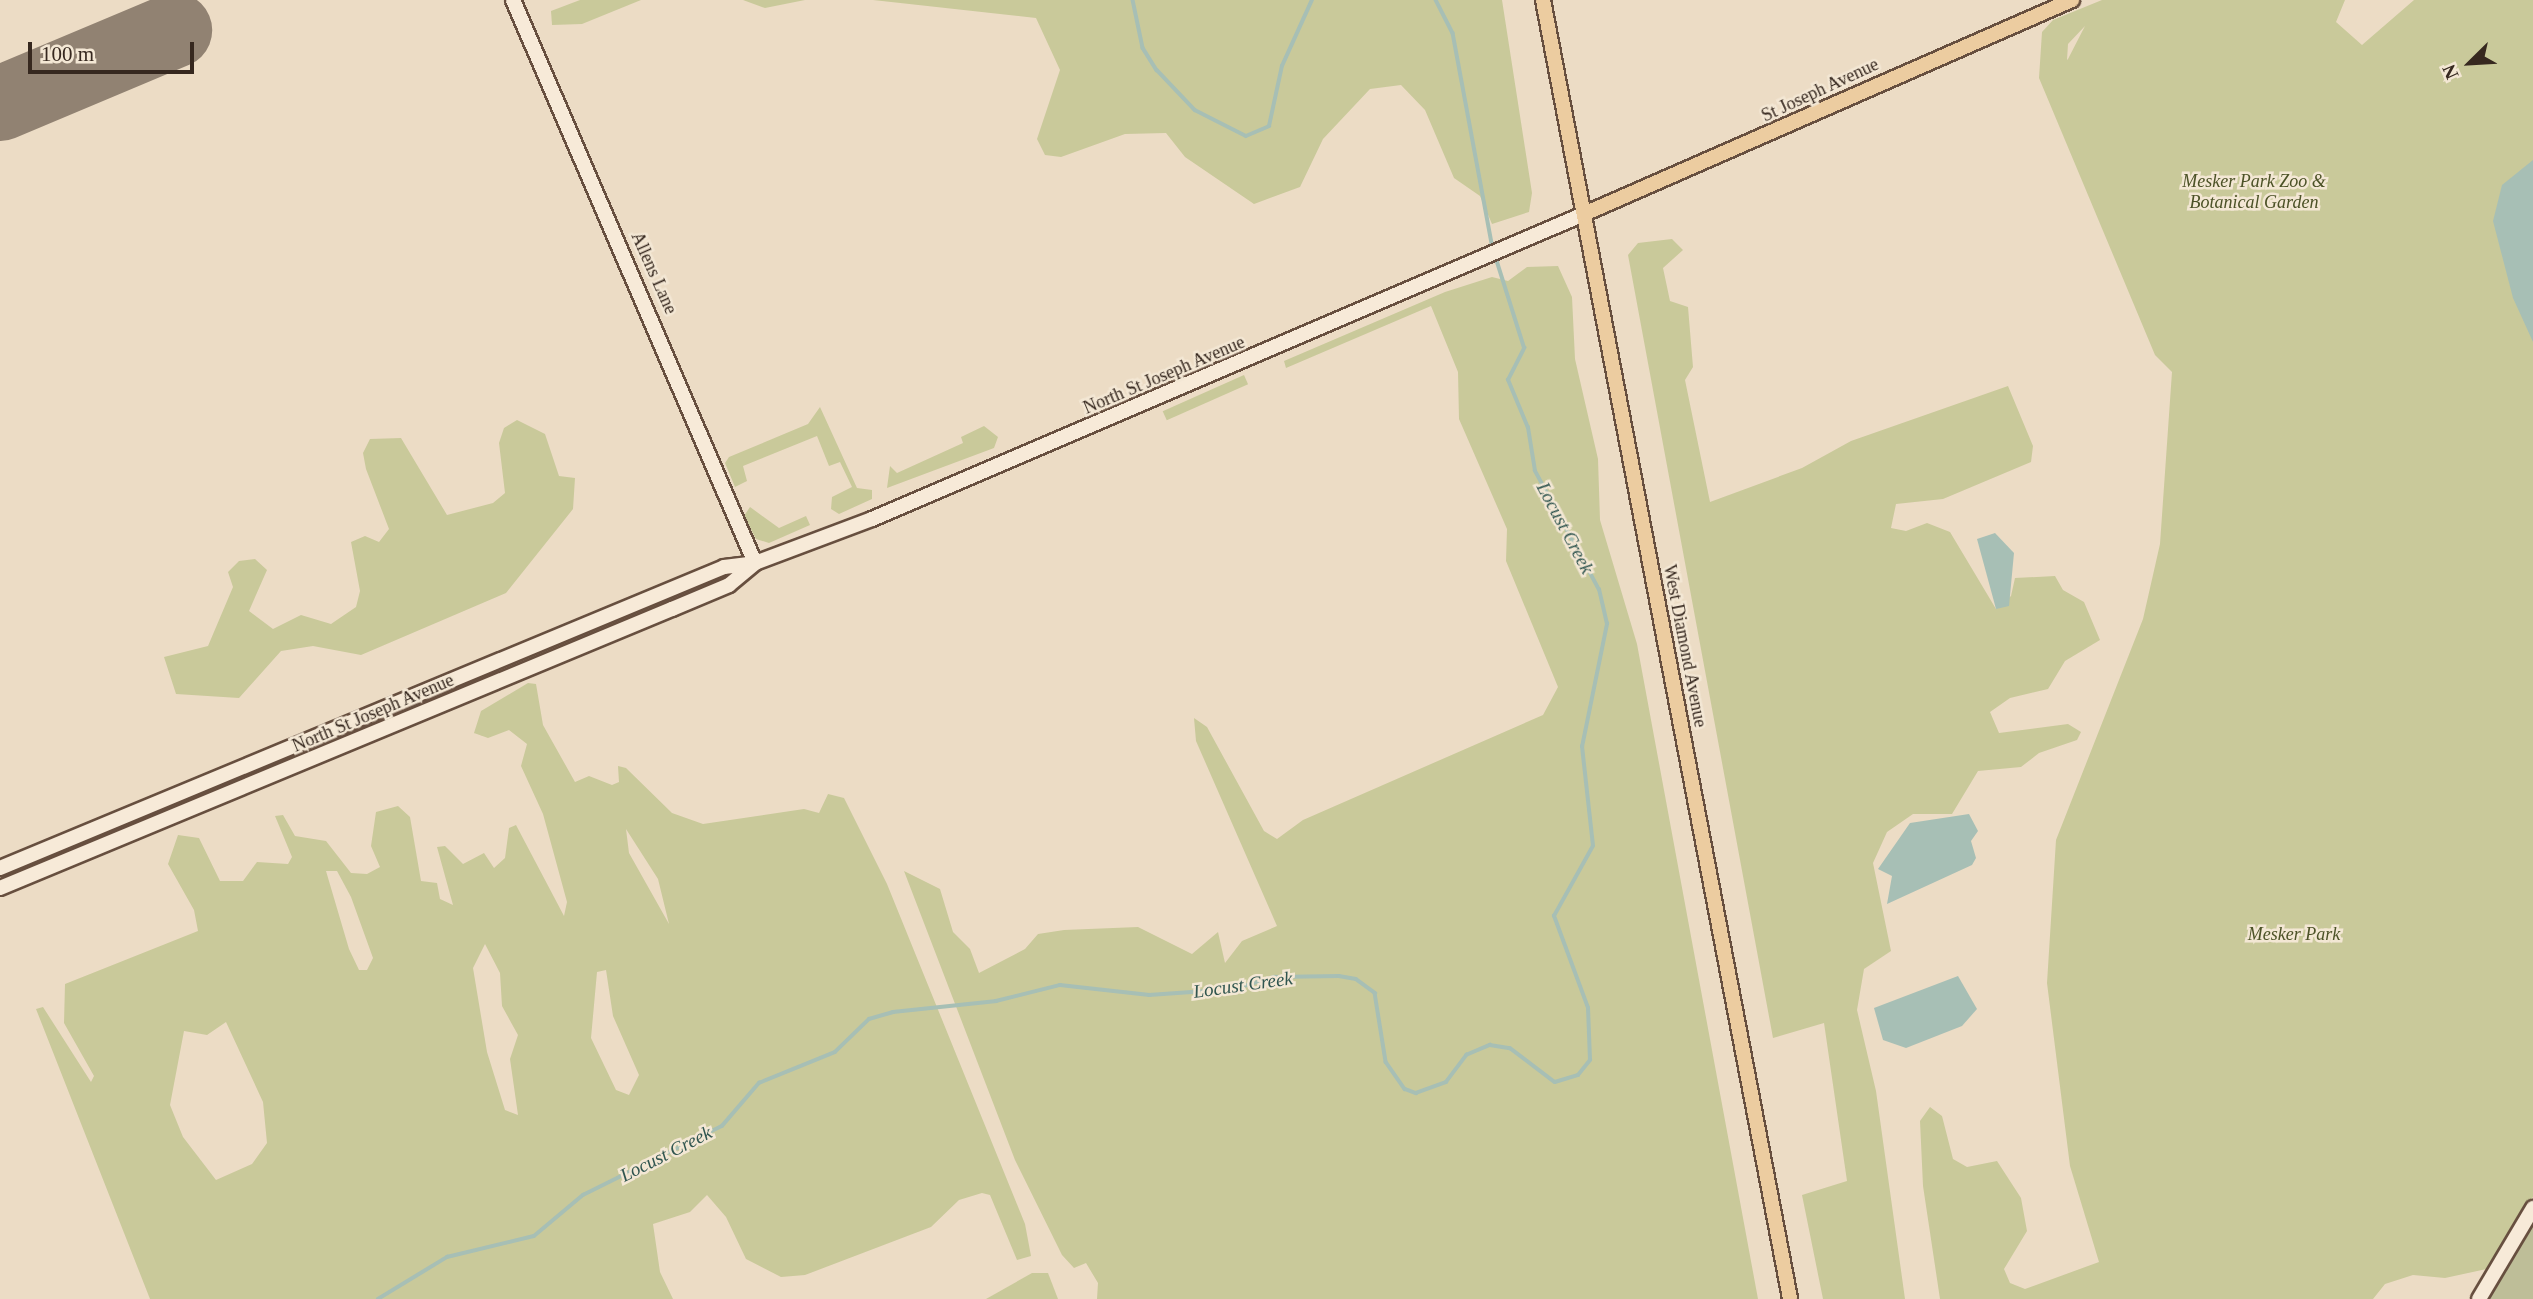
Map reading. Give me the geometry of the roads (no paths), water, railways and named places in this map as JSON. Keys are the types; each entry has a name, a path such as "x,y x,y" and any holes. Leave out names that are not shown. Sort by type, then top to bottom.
{"main road":[{"name":"Allens Lane","path":"513,0 755,563"},
{"name":"West Diamond Avenue","path":"1543,0 1790,1299"},
{"name":"St Joseph Avenue","path":"1584,214 2072,0"},
{"name":"North St Joseph Avenue","path":"0,868 724,567 755,563 1584,214"},
{"name":"North St Joseph Avenue","path":"0,888 672,609 729,584 755,563"},
{"path":"2479,1299 2533,1208"}],"waterway":[{"name":"Locust Creek","path":"1133,0 1143,48 1157,70 1195,110 1246,136 1269,126 1282,66 1312,0"},
{"name":"Locust Creek","path":"1436,0 1453,33 1493,248"},
{"name":"Locust Creek","path":"378,1299 447,1257 534,1236 583,1195 722,1126 759,1083 835,1052 869,1019 893,1012 996,1001 1060,985 1149,995 1234,989 1274,977 1339,976 1356,979 1375,993 1386,1062 1405,1089 1416,1093 1446,1082 1466,1055 1490,1045 1510,1048 1555,1082 1578,1075 1590,1060 1588,1008 1554,916 1593,846 1582,747 1607,624 1599,590 1535,471 1528,428 1508,380 1524,348 1495,256"}],"park label":[{"name":"Mesker Park Zoo & Botanical Garden","path":"2254,192"},
{"name":"Mesker Park","path":"2294,934"}]}
